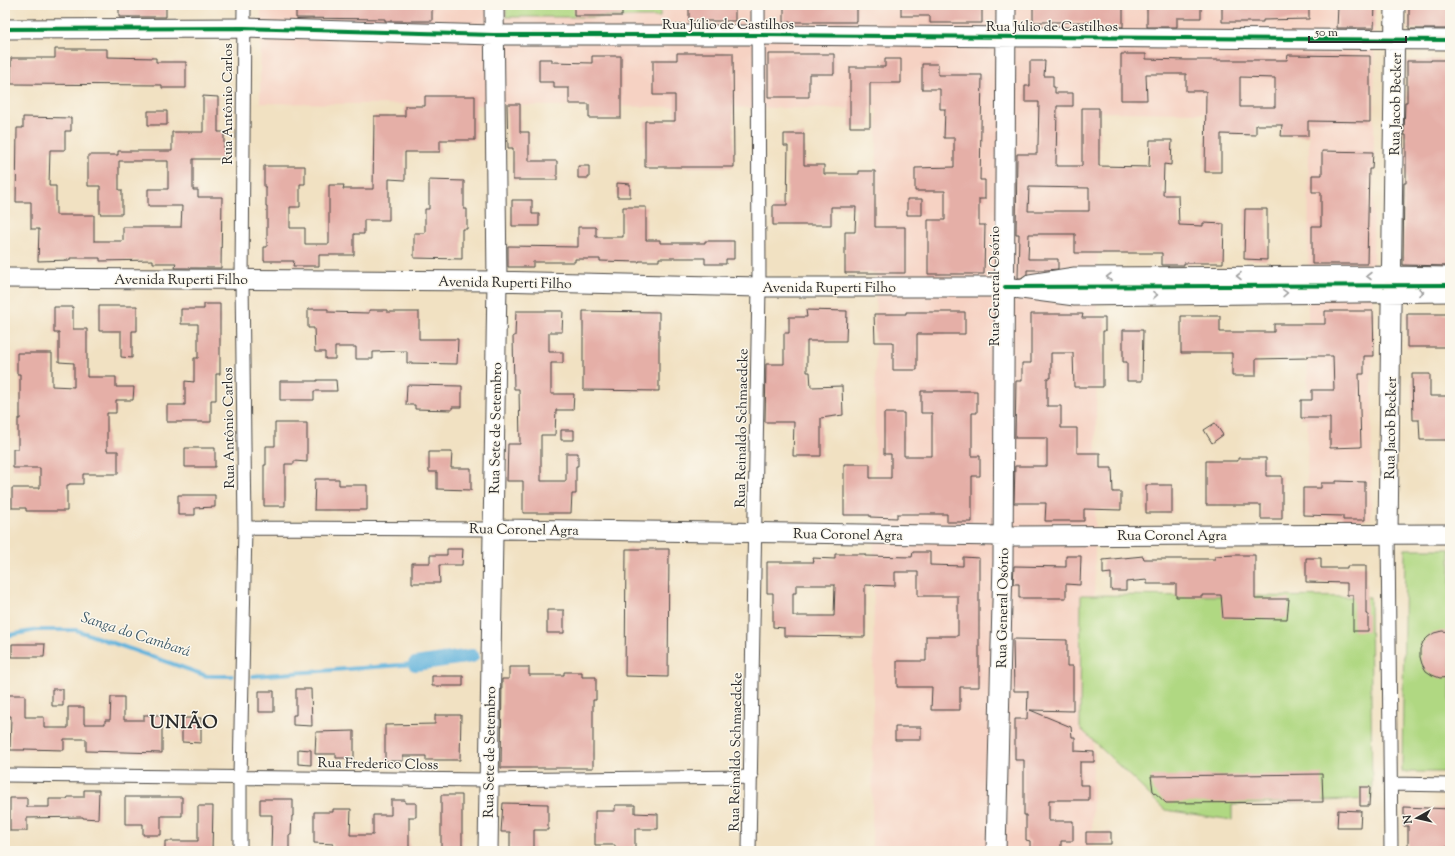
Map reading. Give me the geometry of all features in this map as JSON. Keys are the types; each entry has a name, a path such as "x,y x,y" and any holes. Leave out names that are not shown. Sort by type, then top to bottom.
{"street":[{"name":"Rua Antônio Carlos","path":"240,851 245,528 242,279 244,5"},
{"name":"Rua Sete de Setembro","path":"488,851 497,281 494,5"},
{"name":"Rua Reinaldo Schmaedcke","path":"749,851 759,287 758,5"},
{"name":"Rua General Osório","path":"996,851 1003,536 1006,5"},
{"name":"Rua Jacob Becker","path":"1390,851 1391,784 1388,533 1396,40 1395,5"},
{"name":"Rua Júlio de Castilhos","path":"5,29 244,28 494,34 1450,40"},
{"name":"Avenida Ruperti Filho","path":"5,278 497,281 759,287 1005,287 1075,277 1392,284 1450,292"},
{"name":"Avenida Ruperti Filho","path":"1392,284 1450,277"},
{"name":"Rua Coronel Agra","path":"245,528 494,528 1003,536 1388,533 1450,534"},
{"name":"Rua Frederico Closs","path":"5,775 488,780 751,777"},
{"path":"1391,784 1450,784"}],"shaded area":[{"path":"261,5 1375,5 1371,519 1307,518 1309,114 1099,112 1092,851 872,851 877,109 260,103"}],"green space":[{"path":"506,5 660,5 660,17 506,17"},
{"path":"1405,549 1450,549 1450,772 1402,772"},
{"path":"1081,595 1370,597 1372,799 1232,805 1232,820 1165,810 1080,728"}],"building":[{"path":"119,5 166,5 166,17 119,17"},
{"path":"296,5 432,5 432,21 296,18"},
{"path":"574,5 622,5 622,16 574,16"},
{"path":"689,5 735,5 735,21 689,21"},
{"path":"784,5 857,5 857,22 784,22"},
{"path":"901,5 982,5 982,23 930,23 930,16 901,16"},
{"path":"1033,5 1123,5 1123,27 1099,26 1099,22 1033,22"},
{"path":"1147,5 1201,5 1201,18 1177,18 1177,27 1147,27"},
{"path":"1222,5 1309,5 1309,19 1263,20 1263,22 1222,22"},
{"path":"1409,5 1450,5 1450,29 1409,29"},
{"path":"1338,6 1375,6 1374,28 1337,28"},
{"path":"55,49 107,49 107,57 156,58 156,62 186,62 186,88 162,88 162,85 11,84 11,58 55,58"},
{"path":"677,53 733,53 734,167 645,167 645,121 675,121 675,95 653,95 653,60 677,60"},
{"path":"768,54 834,54 834,74 809,74 809,97 768,97"},
{"path":"1121,54 1146,54 1146,59 1186,60 1287,60 1288,55 1370,56 1370,122 1308,121 1308,136 1281,136 1282,125 1256,125 1256,135 1221,134 1221,172 1205,172 1206,91 1186,91 1186,74 1146,74 1147,100 1121,100","holes":["1240,77 1275,78 1275,107 1240,107"]},
{"path":"592,56 621,56 621,118 589,118 589,104 569,104 569,88 554,88 554,82 539,82 539,59 552,59 552,62 592,63"},
{"path":"885,59 901,59 901,83 870,83 870,127 850,127 850,67 885,67"},
{"path":"1450,60 1450,266 1403,265 1404,183 1406,183 1406,135 1404,135 1405,102 1407,102 1407,61"},
{"path":"1030,61 1045,61 1044,76 1053,76 1053,87 1055,87 1055,93 1073,93 1073,106 1057,106 1056,166 1082,166 1082,108 1099,108 1099,166 1149,167 1150,140 1172,140 1171,165 1164,164 1163,195 1178,195 1179,225 1203,226 1203,223 1224,224 1223,263 1184,263 1184,265 1162,265 1162,253 1075,253 1075,234 1029,234 1028,259 1058,259 1058,269 1027,270 1027,274 1021,278 1018,278 1019,234 1016,234 1017,154 1037,154 1038,145 1039,102 1025,102 1025,86 1030,86","holes":["1029,187 1089,188 1089,211 1028,211"]},
{"path":"922,64 938,64 938,75 982,75 980,180 985,180 985,199 979,199 979,225 985,225 984,274 928,274 928,220 945,220 945,191 915,191 915,168 954,167 954,138 944,138 945,109 940,109 940,89 922,89"},
{"path":"203,96 218,97 218,132 224,132 224,159 193,159 193,190 198,190 198,197 222,197 221,268 175,268 176,263 153,263 153,260 100,261 100,258 70,258 70,260 38,261 39,229 31,229 31,202 16,202 17,128 23,128 23,117 71,118 71,131 65,131 65,150 50,150 49,186 56,186 56,215 94,215 94,241 123,241 123,227 181,227 182,206 148,206 148,189 168,189 168,161 119,161 119,190 122,190 122,214 100,214 100,186 88,186 88,155 118,155 118,151 172,151 172,132 203,132"},
{"path":"425,96 475,96 475,140 440,140 440,152 405,152 405,180 389,179 389,220 364,220 364,234 354,234 354,255 319,255 319,266 293,266 294,261 264,261 264,247 267,247 267,207 266,187 264,187 264,166 305,166 305,184 300,184 300,207 290,207 290,228 305,228 305,244 329,244 329,185 344,185 343,189 373,189 374,116 405,116 405,106 425,106"},
{"path":"507,104 520,104 520,132 529,132 529,161 557,161 557,180 513,180 513,148 508,148"},
{"path":"148,111 167,111 167,125 148,125"},
{"path":"784,134 804,134 804,165 824,165 824,174 859,174 859,171 875,171 875,227 905,227 905,273 845,273 845,232 855,232 856,207 831,207 831,225 773,225 773,205 787,205 788,146 784,146"},
{"path":"1322,151 1373,152 1372,169 1369,169 1367,264 1312,264 1312,226 1321,226 1321,192 1312,192 1312,175 1322,175"},
{"path":"578,166 589,166 589,178 578,178"},
{"path":"429,180 464,181 464,209 467,209 467,229 462,229 462,259 414,258 414,233 425,233 425,209 429,209"},
{"path":"617,183 630,184 630,197 617,197"},
{"path":"907,199 922,199 922,215 907,215"},
{"path":"512,200 532,200 532,214 539,214 539,226 512,226"},
{"path":"623,207 646,207 646,240 660,240 660,243 705,243 705,241 734,241 734,259 726,259 726,264 705,264 705,258 659,258 659,261 639,262 575,259 575,262 533,262 533,267 508,267 508,246 578,247 578,227 596,227 596,237 623,237"},
{"path":"1245,209 1267,209 1267,260 1244,259"},
{"path":"204,304 220,304 220,374 216,374 216,400 211,400 211,422 167,422 167,405 185,405 185,381 194,382 194,358 198,358 198,324 181,324 181,309 204,309"},
{"path":"99,306 137,306 137,331 132,331 132,358 121,357 121,331 99,331"},
{"path":"54,307 73,307 73,329 87,329 87,377 116,377 116,387 134,387 133,400 116,400 116,413 107,413 107,451 118,451 118,474 83,474 83,484 67,485 67,511 26,511 26,508 12,508 12,488 40,488 40,468 13,468 13,449 18,449 18,419 20,419 20,374 17,374 17,353 52,353 52,386 74,387 74,363 59,362 59,333 54,333"},
{"path":"308,309 328,309 328,312 369,313 369,310 387,310 387,312 419,312 419,339 458,339 457,364 407,363 407,351 373,352 373,359 356,359 356,347 335,347 335,359 325,359 325,352 315,352 314,328 308,328"},
{"path":"806,310 847,311 846,341 807,341 807,372 810,372 811,387 842,386 843,415 821,418 821,456 793,456 794,422 765,422 766,364 784,364 784,333 789,333 789,317 807,317"},
{"path":"516,311 563,311 562,332 549,332 549,352 563,352 563,363 551,363 551,394 574,394 573,410 556,410 555,435 541,435 541,481 566,481 566,453 578,453 578,466 576,466 576,494 572,494 571,513 523,513 523,481 507,481 508,444 520,444 519,389 514,389 513,336 515,336"},
{"path":"583,311 659,312 659,391 583,390"},
{"path":"1325,311 1373,311 1374,356 1364,356 1364,374 1359,374 1361,447 1330,448 1330,418 1301,418 1301,400 1312,400 1312,390 1334,390 1333,356 1256,359 1256,376 1232,376 1232,353 1181,353 1181,316 1220,316 1220,332 1274,332 1274,324 1325,324"},
{"path":"906,312 965,312 965,334 917,334 917,370 893,370 893,342 875,342 874,314 906,314"},
{"path":"1031,314 1083,314 1082,318 1105,318 1105,331 1103,331 1103,387 1074,387 1073,353 1051,353 1051,378 1047,378 1047,406 1061,406 1061,428 1077,428 1077,453 1100,453 1100,468 1112,468 1113,492 1121,492 1121,510 1084,509 1084,521 1045,521 1046,503 1014,503 1015,466 1047,466 1047,438 1015,438 1016,381 1022,381 1022,363 1031,363"},
{"path":"1407,314 1450,314 1450,347 1407,347"},
{"path":"1123,330 1143,330 1142,381 1127,381 1127,362 1123,362"},
{"path":"1412,374 1430,374 1430,396 1449,396 1450,440 1420,440 1419,420 1413,420"},
{"path":"336,380 337,391 314,391 314,400 280,400 280,381"},
{"path":"407,385 462,386 462,407 452,407 452,410 415,409 415,405 406,405"},
{"path":"921,391 977,391 977,413 972,413 972,456 980,456 980,476 972,476 972,522 947,522 947,514 897,514 897,518 870,517 870,515 844,515 844,464 870,464 870,478 891,478 891,454 884,454 884,413 904,413 904,456 932,456 932,413 921,413"},
{"path":"275,423 307,423 307,462 294,461 294,464 285,464 285,506 264,506 264,465 266,465 266,446 275,446"},
{"path":"1215,423 1223,435 1212,443 1204,430"},
{"path":"561,430 574,430 574,440 561,440"},
{"path":"185,448 215,448 215,467 185,467"},
{"path":"429,452 452,452 451,468 471,468 471,490 437,489 437,472 429,472"},
{"path":"1238,458 1266,458 1266,476 1282,476 1282,519 1261,519 1261,505 1206,505 1206,461 1238,461"},
{"path":"315,479 339,479 339,485 367,485 367,510 314,510"},
{"path":"1336,481 1365,482 1365,520 1343,520 1343,516 1303,515 1303,488 1321,488 1321,483 1336,483"},
{"path":"1146,485 1172,485 1172,513 1146,513"},
{"path":"178,495 215,495 215,507 195,508 195,515 178,515"},
{"path":"447,549 463,549 462,565 439,565 440,583 412,583 412,563 430,563 430,555 447,555"},
{"path":"626,549 669,549 668,677 625,676"},
{"path":"913,552 930,552 930,565 963,566 963,557 979,558 979,687 960,687 960,710 931,710 932,687 897,687 897,661 926,661 926,636 958,636 958,596 918,596 918,572 895,572 895,586 865,585 865,637 784,636 784,628 773,627 773,593 767,593 767,562 814,562 813,558 835,559 835,554 912,557","holes":["796,585 835,585 834,616 793,616 793,593 796,593"]},
{"path":"1255,555 1255,599 1289,599 1287,619 1223,618 1221,595 1176,597 1176,584 1147,584 1147,580 1126,582 1126,590 1111,590 1111,573 1103,574 1103,560 1143,556 1144,559 1215,559 1215,556"},
{"path":"1066,556 1081,556 1080,585 1066,584 1066,598 1019,598 1019,584 1013,584 1014,566 1066,567"},
{"path":"1306,558 1321,558 1321,568 1366,566 1366,614 1368,614 1368,631 1353,631 1353,595 1347,595 1347,583 1306,582"},
{"path":"547,610 564,610 564,633 547,633"},
{"path":"1442,631 1450,632 1450,677 1440,678 1426,671 1420,657 1420,649 1423,642 1428,637 1434,633"},
{"path":"1013,639 1067,640 1067,666 1073,666 1073,711 1030,710 1071,727 1072,737 1075,737 1075,751 1094,752 1094,762 1080,762 1080,785 1089,785 1089,800 1049,800 1049,821 1073,821 1073,841 1061,841 1061,851 1030,851 1030,841 1026,840 1026,815 1024,815 1024,760 1015,760 1015,719 1027,719 1028,691 1014,691"},
{"path":"12,644 45,644 44,657 12,657"},
{"path":"509,667 529,667 529,675 564,675 564,672 582,672 582,677 596,677 596,700 593,700 593,768 501,768 502,679 509,679"},
{"path":"432,676 463,676 463,686 432,686"},
{"path":"52,689 63,689 63,706 52,706"},
{"path":"296,689 311,689 312,726 293,725 293,715 296,715"},
{"path":"259,691 274,691 274,712 259,712"},
{"path":"8,695 25,695 25,717 44,717 44,728 68,728 68,707 84,707 84,724 105,724 105,720 110,720 111,697 124,697 124,720 144,720 144,715 162,715 162,753 86,751 86,739 64,739 64,750 10,750 11,716 7,716"},
{"path":"435,715 461,715 460,760 426,760 426,756 403,756 403,761 385,761 385,725 435,724"},
{"path":"182,718 201,718 201,743 182,742"},
{"path":"895,727 921,727 921,740 895,740"},
{"path":"354,731 354,758 336,758 336,754 315,754 316,732"},
{"path":"298,749 311,750 311,765 298,764"},
{"path":"1322,774 1323,802 1166,803 1153,791 1151,776"},
{"path":"1360,787 1370,787 1369,806 1360,806"},
{"path":"84,790 99,790 98,819 83,817 27,818 27,831 10,831 10,798 27,798 27,807 49,807 49,799 84,797"},
{"path":"441,795 462,795 462,851 441,851"},
{"path":"125,797 182,797 182,816 161,816 161,835 143,835 143,824 125,824"},
{"path":"260,799 293,799 293,816 291,835 289,835 289,851 271,851 272,815 260,815"},
{"path":"391,800 405,800 405,803 416,803 416,817 409,817 409,851 333,851 333,844 314,843 314,812 333,812 333,809 351,809 350,835 373,835 373,815 391,815"},
{"path":"503,803 548,804 548,830 534,830 534,851 510,849 510,832 501,832"},
{"path":"615,805 635,805 635,813 658,814 658,829 635,829 635,850 615,850 615,845 595,845 595,811 615,811"},
{"path":"198,806 213,806 212,851 165,851 165,841 198,841"},
{"path":"1404,807 1450,809 1449,847 1445,847 1444,851 1408,851 1408,826 1404,826"},
{"path":"1338,810 1361,811 1360,827 1337,827"},
{"path":"1086,832 1111,832 1111,844 1086,844"}],"waterway":[{"name":"Sanga do Cambará","path":"5,636 37,630 76,630 207,676 232,676"},
{"name":"Sanga do Cambará","path":"415,664 472,656"},
{"name":"Sanga do Cambará","path":"253,676 415,664"}],"cycle path":[{"path":"5,29 244,28 494,35 759,35 1450,40"},
{"path":"1005,287 1450,285"}],"district":[{"name":"UNIÃO","path":"184,722"}]}
